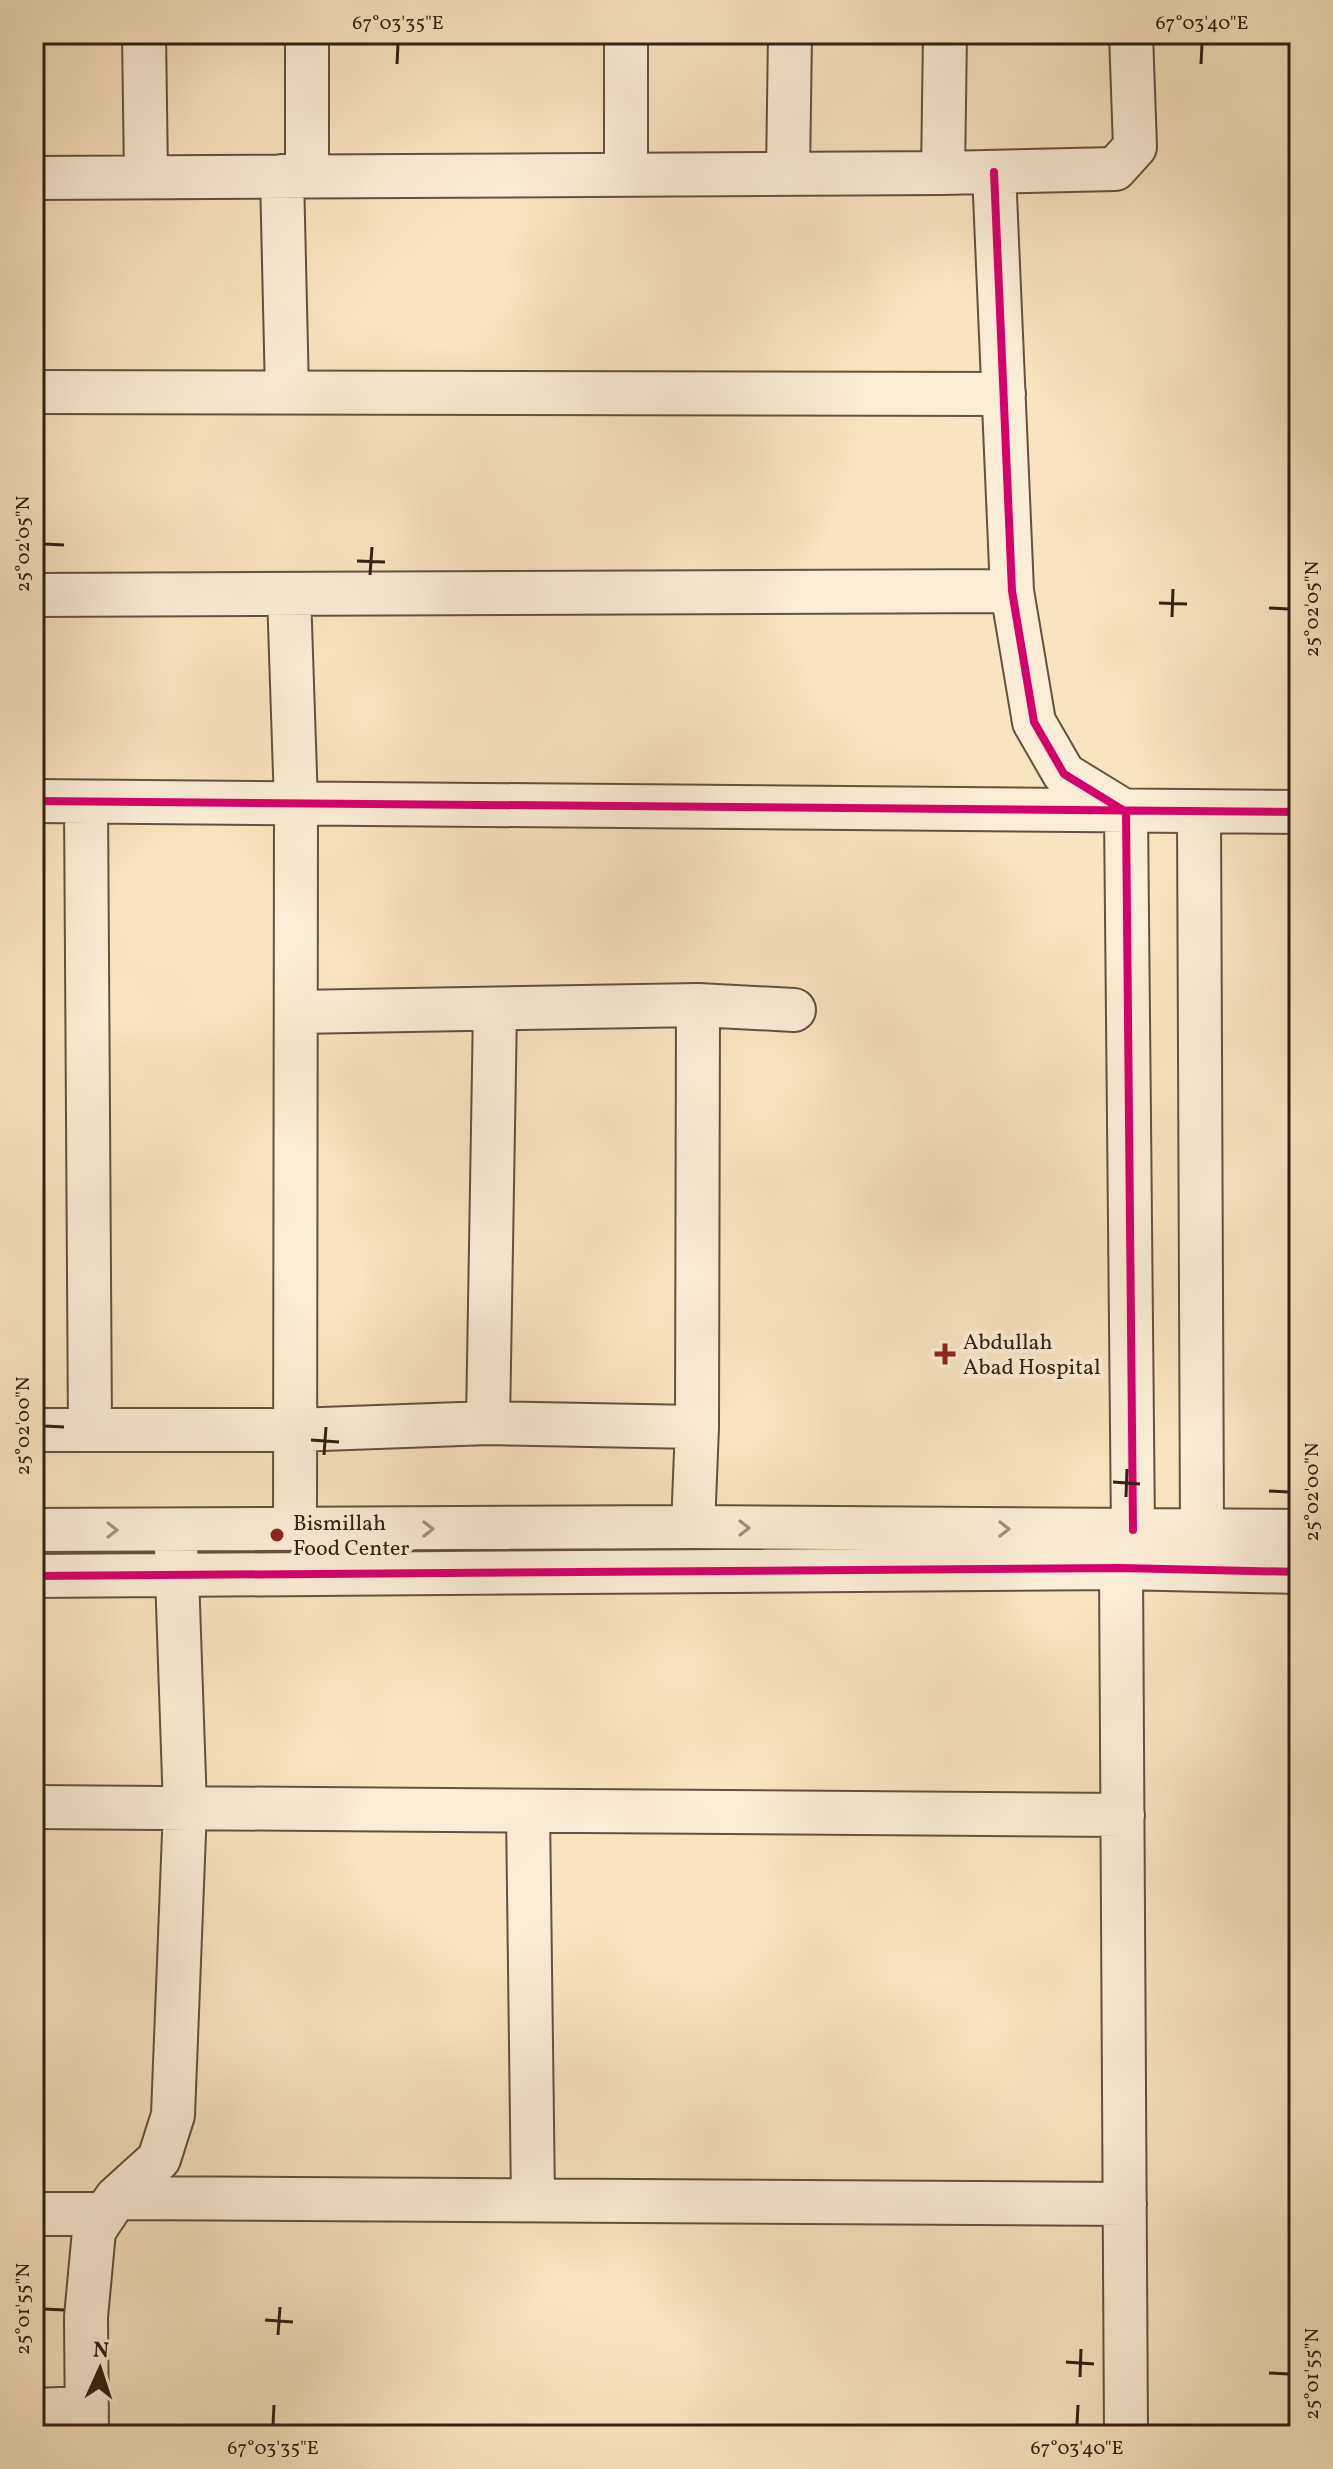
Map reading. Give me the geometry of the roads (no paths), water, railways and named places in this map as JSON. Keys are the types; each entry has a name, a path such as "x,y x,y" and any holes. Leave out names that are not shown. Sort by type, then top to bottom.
{"street":[{"path":"144,34 146,177"},
{"path":"287,392 294,176 307,34"},
{"path":"626,34 626,175"},
{"path":"788,174 790,34"},
{"path":"943,173 945,34"},
{"path":"34,178 943,173 1115,169 1135,147 1131,34"},
{"path":"994,172 1012,591 1034,722 1064,774 1126,812"},
{"path":"34,392 1004,394"},
{"path":"34,595 1012,591"},
{"path":"289,594 296,804 295,1529"},
{"path":"34,801 1299,812"},
{"path":"86,802 90,1430"},
{"path":"1126,812 1127,1549 1123,1815 1126,2435"},
{"path":"1199,812 1202,1530"},
{"path":"296,1012 698,1005 794,1010"},
{"path":"693,1527 697,1427 698,1005"},
{"path":"488,1423 495,1009"},
{"path":"34,1430 295,1430 488,1423 697,1427"},
{"path":"34,1530 693,1527 1127,1549 1299,1572"},
{"path":"34,2410 87,2422 86,2317 94,2231 110,2206 159,2159 173,2115 185,1808 175,1529"},
{"path":"34,1576 177,1575 1127,1549 1202,1530 1299,1531"},
{"path":"34,1807 1123,1815"},
{"path":"528,1811 533,2200"},
{"path":"34,2214 110,2206 533,2200 1125,2204"}],"place":[{"name":"Abdullah Abad Hospital","path":"945,1354"},
{"name":"Bismillah Food Center","path":"277,1535"}]}
